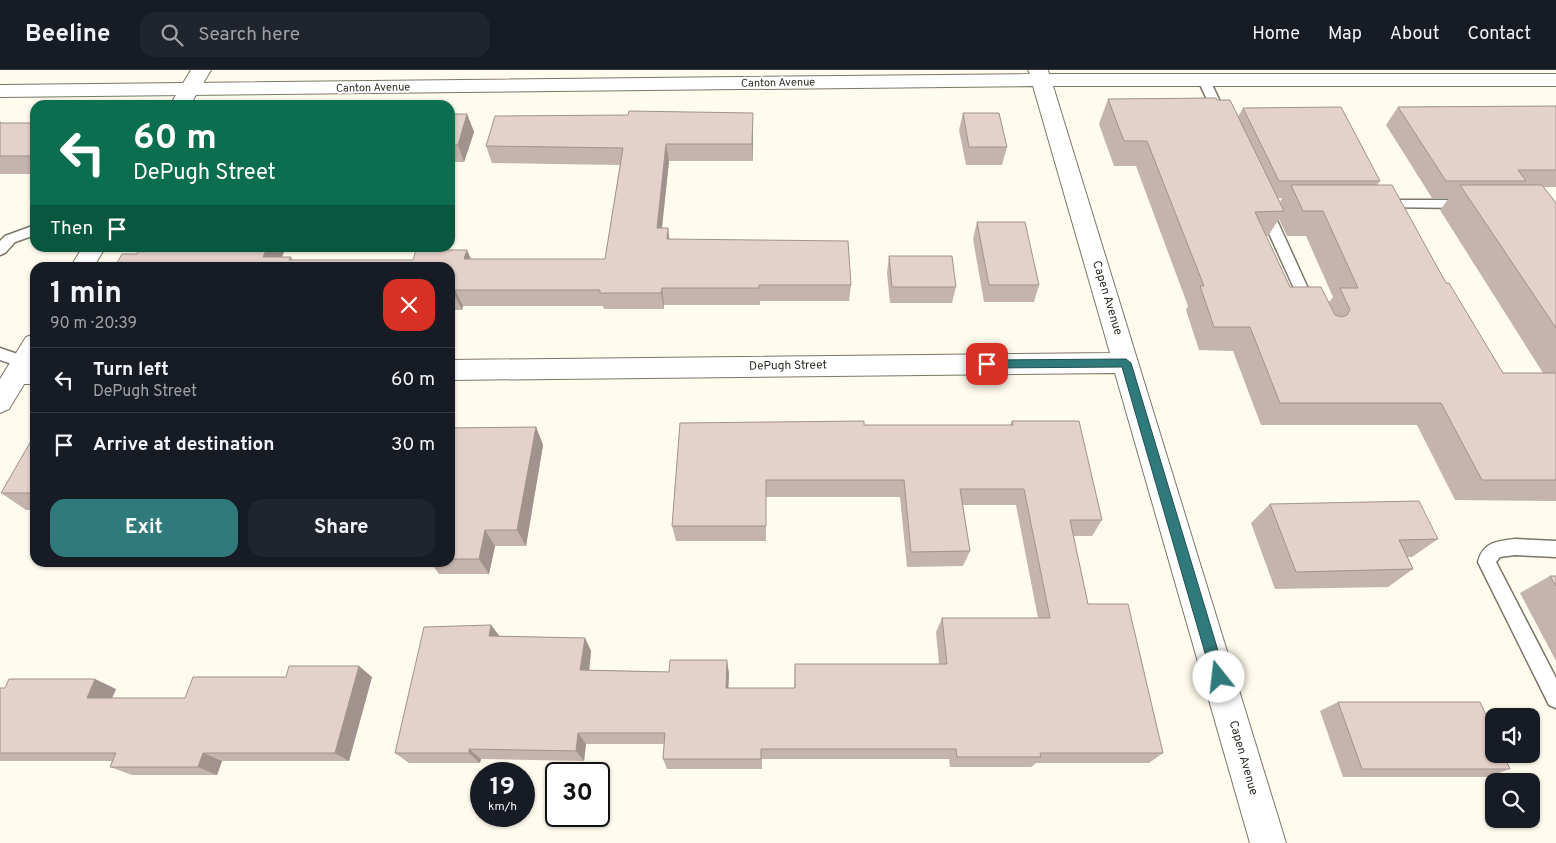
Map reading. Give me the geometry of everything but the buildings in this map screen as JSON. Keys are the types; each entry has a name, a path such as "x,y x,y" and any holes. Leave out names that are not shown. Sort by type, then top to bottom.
{"street":[{"path":"184,97 201,70"},
{"name":"Canton Avenue","path":"0,91 184,97 1039,75 1204,80 1556,80"},
{"name":"Capen Avenue","path":"1039,75 1268,843"},
{"path":"0,402 28,363"},
{"name":"DePugh Street","path":"455,370 1126,363"}],"lane":[{"path":"1204,80 1225,124"},
{"path":"1265,201 1314,316"},
{"path":"1371,204 1479,204"},
{"path":"0,250 10,239 30,231"},
{"path":"0,354 28,363"},
{"path":"1556,549 1495,549 1488,553 1486,557 1491,571 1556,698"}],"route":[{"path":"987,364 1126,363 1219,677"}]}
